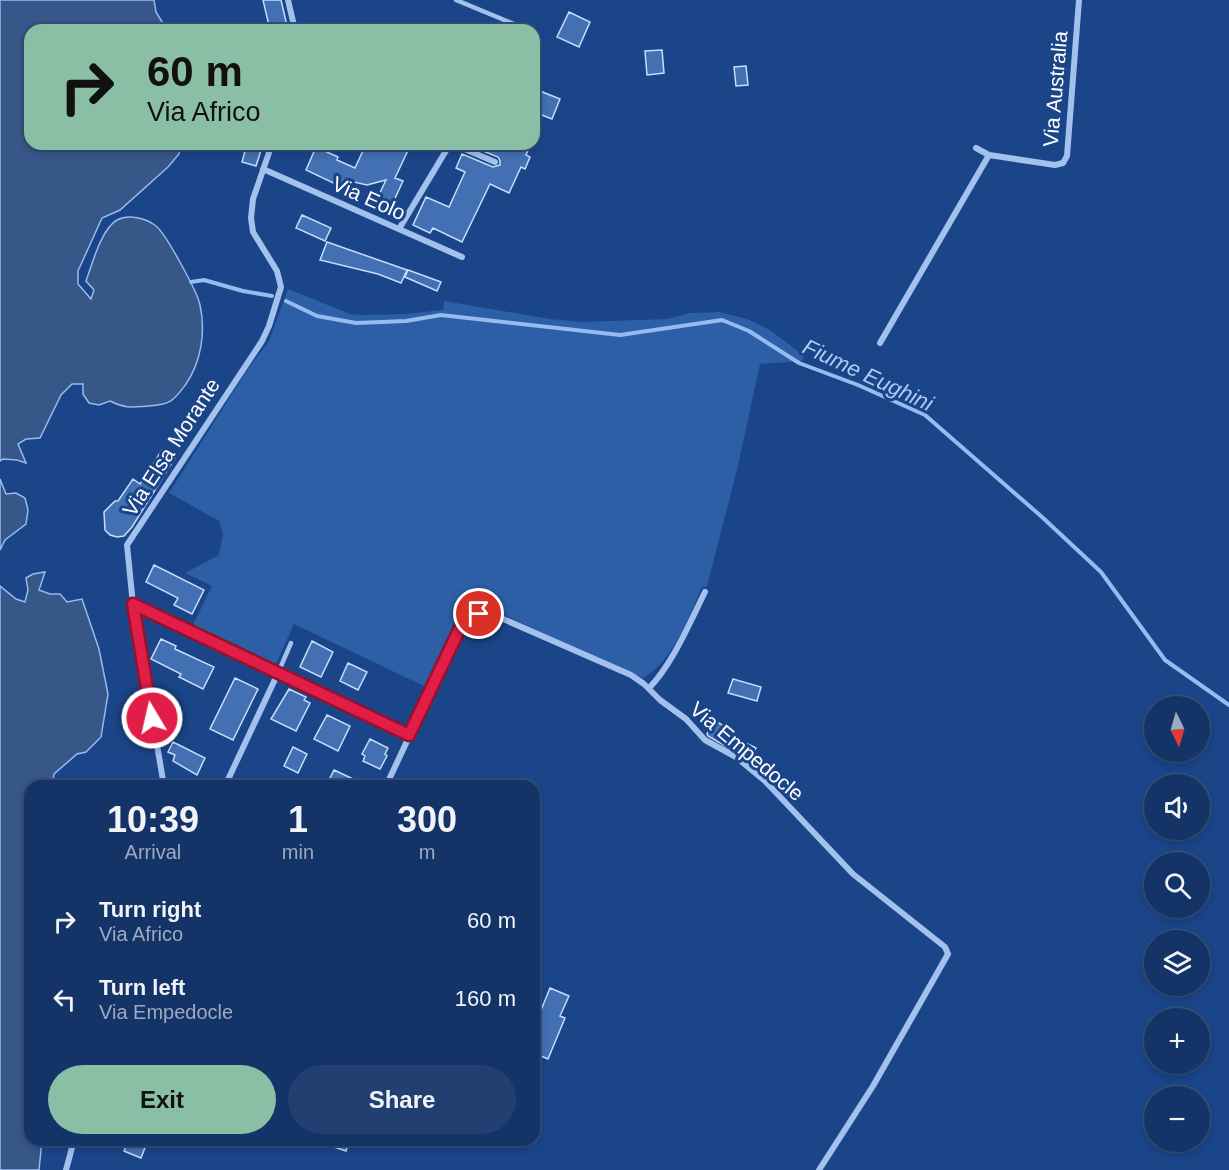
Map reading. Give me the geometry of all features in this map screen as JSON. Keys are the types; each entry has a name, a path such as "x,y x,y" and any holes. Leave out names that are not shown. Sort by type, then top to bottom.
{"street":[{"path":"288,0 294,24"},
{"name":"Via Australia","path":"976,148 989,155 1056,165 1063,163 1067,156 1079,0"},
{"name":"Via Elsa Morante","path":"163,780 133,604 127,545 262,341 269,326 281,287 277,271 252,227 254,199 270,150"},
{"path":"399,230 448,150"},
{"path":"466,150 495,162"},
{"path":"880,343 989,155"},
{"name":"Via Eolo","path":"263,169 462,257"},
{"path":"649,688 657,680 705,592"},
{"path":"133,604 409,735"},
{"name":"Via Empedocle","path":"389,780 460,628 469,617 479,614 494,615 509,621 631,675 686,719 705,740 736,757 765,781 853,874 947,950 948,954 873,1086 819,1170"},
{"path":"228,780 278,673"},
{"path":"66,1170 72,1146"}],"lane":[{"path":"456,0 514,24"},
{"path":"278,673 291,643"}],"shaded area":[{"path":"0,0 154,0 156,12 163,24 24,24 24,150 179,150 179,154 168,167 120,210 102,218 78,271 78,284 91,299 94,290 86,281 106,231 117,220 132,217 152,223 167,240 198,298 202,315 199,356 186,384 171,401 162,404 138,407 110,401 99,405 89,403 83,394 83,384 72,384 61,395 40,438 26,439 18,444 26,463 17,460 3,459 0,461"},
{"path":"288,289 350,314 365,315 443,310 444,301 550,319 582,322 667,319 690,313 719,312 747,319 770,330 804,356 802,361 760,364 737,470 707,586 701,588 671,651 653,671 643,678 507,616 483,609 464,617 428,688 294,624 275,666 192,627 212,586 185,573 219,555 223,534 219,521 169,493 246,372 269,341"},
{"path":"0,479 6,494 16,493 25,498 28,510 26,524 5,540 0,550"},
{"path":"45,572 39,590 50,594 60,594 67,602 82,599 99,649 108,694 101,737 86,752 77,754 54,774 53,780 24,780 24,1146 41,1146 39,1170 0,1170 0,586 16,599 25,602 28,590 26,578"}],"building":[{"path":"263,0 281,0 287,24 269,24"},
{"path":"569,12 590,22 579,47 557,37"},
{"path":"662,50 664,73 647,75 645,51"},
{"path":"746,66 748,85 736,86 734,67"},
{"path":"540,91 560,99 552,119 540,114"},
{"path":"245,150 261,150 256,166 242,162"},
{"path":"315,150 323,150 355,168 363,150 408,150 395,178 403,181 391,207 376,201 386,180 367,185 350,181 346,189 306,170"},
{"path":"481,150 528,150 526,155 530,157 525,169 521,167 509,193 490,184 462,242 433,228 430,233 413,225 426,197 449,207 465,172 456,168 462,154 493,167 500,165 498,157"},
{"path":"302,215 331,228 325,241 296,228"},
{"path":"327,242 407,270 401,283 378,274 320,260"},
{"path":"408,270 441,282 437,291 405,277"},
{"path":"162,450 175,458 132,527 124,536 110,535 105,530 104,512 115,501 118,501 133,479 140,484"},
{"path":"154,565 204,590 192,614 174,605 178,598 146,582"},
{"path":"161,639 176,646 175,649 214,667 203,689 179,677 181,674 151,659"},
{"path":"312,641 333,652 321,677 300,667"},
{"path":"348,663 367,672 358,690 340,681"},
{"path":"235,678 258,689 233,740 210,729"},
{"path":"733,679 761,687 757,701 728,693"},
{"path":"289,689 306,697 304,700 310,703 296,731 271,719"},
{"path":"327,715 350,726 338,751 314,739"},
{"path":"713,720 732,730 729,735 756,748 751,761 708,736"},
{"path":"370,739 388,748 385,754 387,756 380,769 363,761 365,756 362,754"},
{"path":"173,742 205,758 197,775 173,761 175,755 168,752"},
{"path":"293,747 307,754 298,773 284,766"},
{"path":"334,770 355,780 329,780"},
{"path":"550,988 569,996 560,1016 565,1018 548,1059 540,1056 540,1013"},
{"path":"126,1146 146,1146 141,1158 124,1151"},
{"path":"331,1146 347,1146 346,1151"}],"waterway":[{"name":"Fiume Eughini","path":"191,282 204,280 272,296"},
{"name":"Fiume Eughini","path":"286,301 317,316 356,323 406,321 441,315 620,335 722,320 749,331 799,363 858,385 925,415 1101,572 1165,660 1229,705"}],"route":[{"path":"152,718 133,604 409,735 460,628 469,617 479,614"}]}
